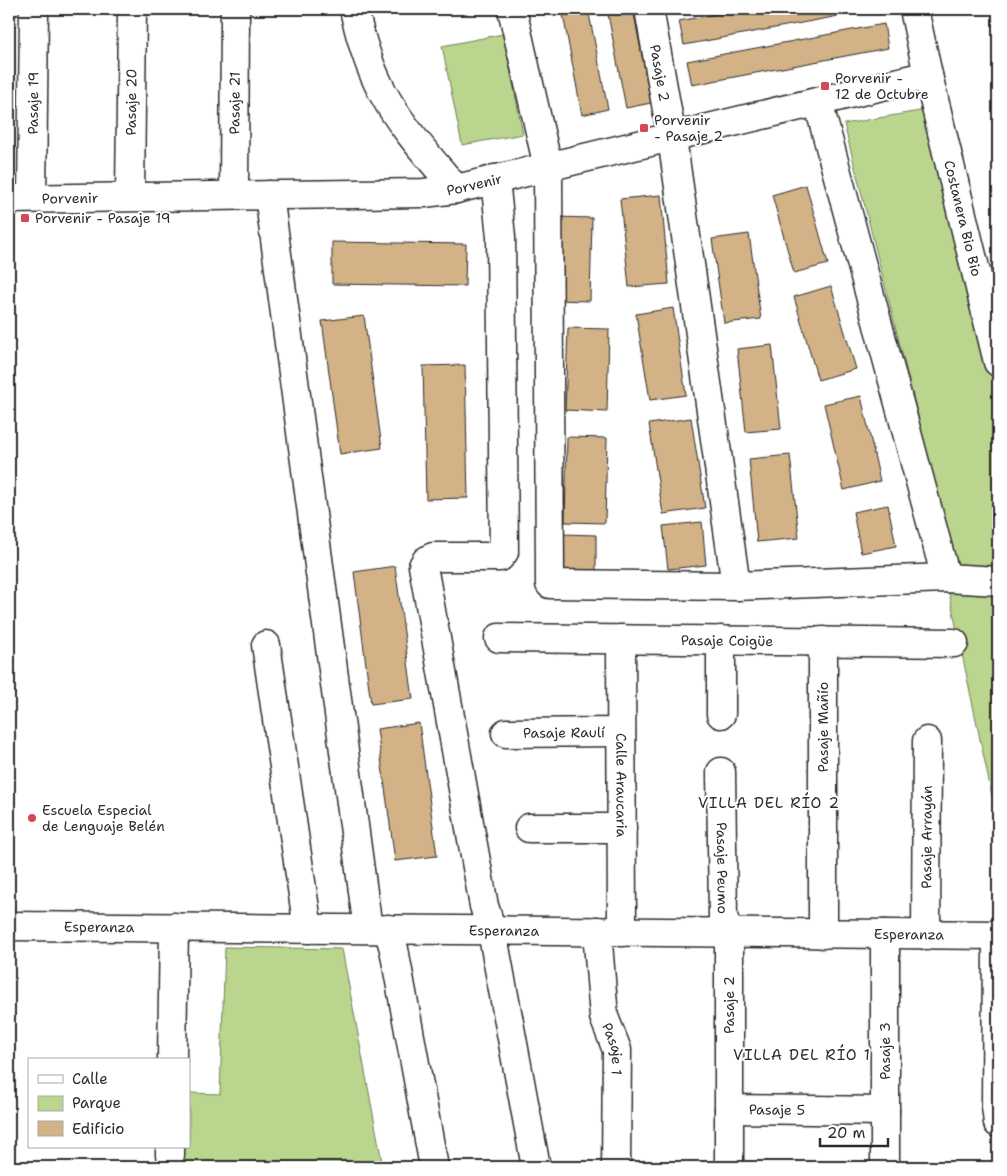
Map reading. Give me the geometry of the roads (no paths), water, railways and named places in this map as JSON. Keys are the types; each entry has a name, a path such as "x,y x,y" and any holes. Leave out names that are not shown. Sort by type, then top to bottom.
{"street":[{"name":"Pasaje 19","path":"20,198 34,9"},
{"name":"Pasaje 20","path":"130,196 132,9"},
{"name":"Pasaje 21","path":"234,9 234,195"},
{"path":"354,9 360,35 383,92 412,137 456,189"},
{"path":"512,9 548,167 550,584 736,586 946,578 998,581"},
{"name":"Pasaje 2","path":"649,9 672,138 736,586"},
{"name":"Costanera Bio Bio","path":"914,9 928,75 998,362"},
{"name":"Porvenir","path":"20,198 424,193 456,189 928,75"},
{"path":"818,102 946,578"},
{"path":"496,179 501,237 504,552 500,557 433,557 426,561 423,566 484,906 492,931 536,1167"},
{"path":"269,195 378,929 394,949 434,1167"},
{"name":"Pasaje Coigüe","path":"499,638 954,643"},
{"name":"Calle Araucaria","path":"610,932 622,828 621,639"},
{"path":"721,714 722,640"},
{"name":"Pasaje Mañío","path":"823,934 824,641"},
{"path":"266,645 308,929"},
{"name":"Pasaje Raulí","path":"506,733 621,732"},
{"name":"Pasaje Arrayán","path":"926,935 927,741"},
{"name":"Pasaje Peumo","path":"721,772 723,917 729,933"},
{"path":"529,828 622,828"},
{"name":"Esperanza","path":"9,926 998,936"},
{"path":"172,1058 174,927"},
{"name":"Pasaje 1","path":"610,932 604,1017 617,1050 616,1167"},
{"name":"Pasaje 2","path":"729,933 729,1167"},
{"name":"Pasaje 3","path":"885,934 885,1167"},
{"path":"998,936 996,1106 998,1123"},
{"name":"Pasaje 5","path":"729,1109 885,1111"}],"place":[{"name":"Porvenir - 12 de Octubre","path":"825,86"},
{"name":"Porvenir - Pasaje 2","path":"644,128"},
{"name":"Porvenir - Pasaje 19","path":"25,218"},
{"name":"Escuela Especial de Lenguaje Belén","path":"32,818"}],"district":[{"name":"VILLA DEL RÍO 2","path":"769,803"},
{"name":"VILLA DEL RÍO 1","path":"802,1055"}]}
